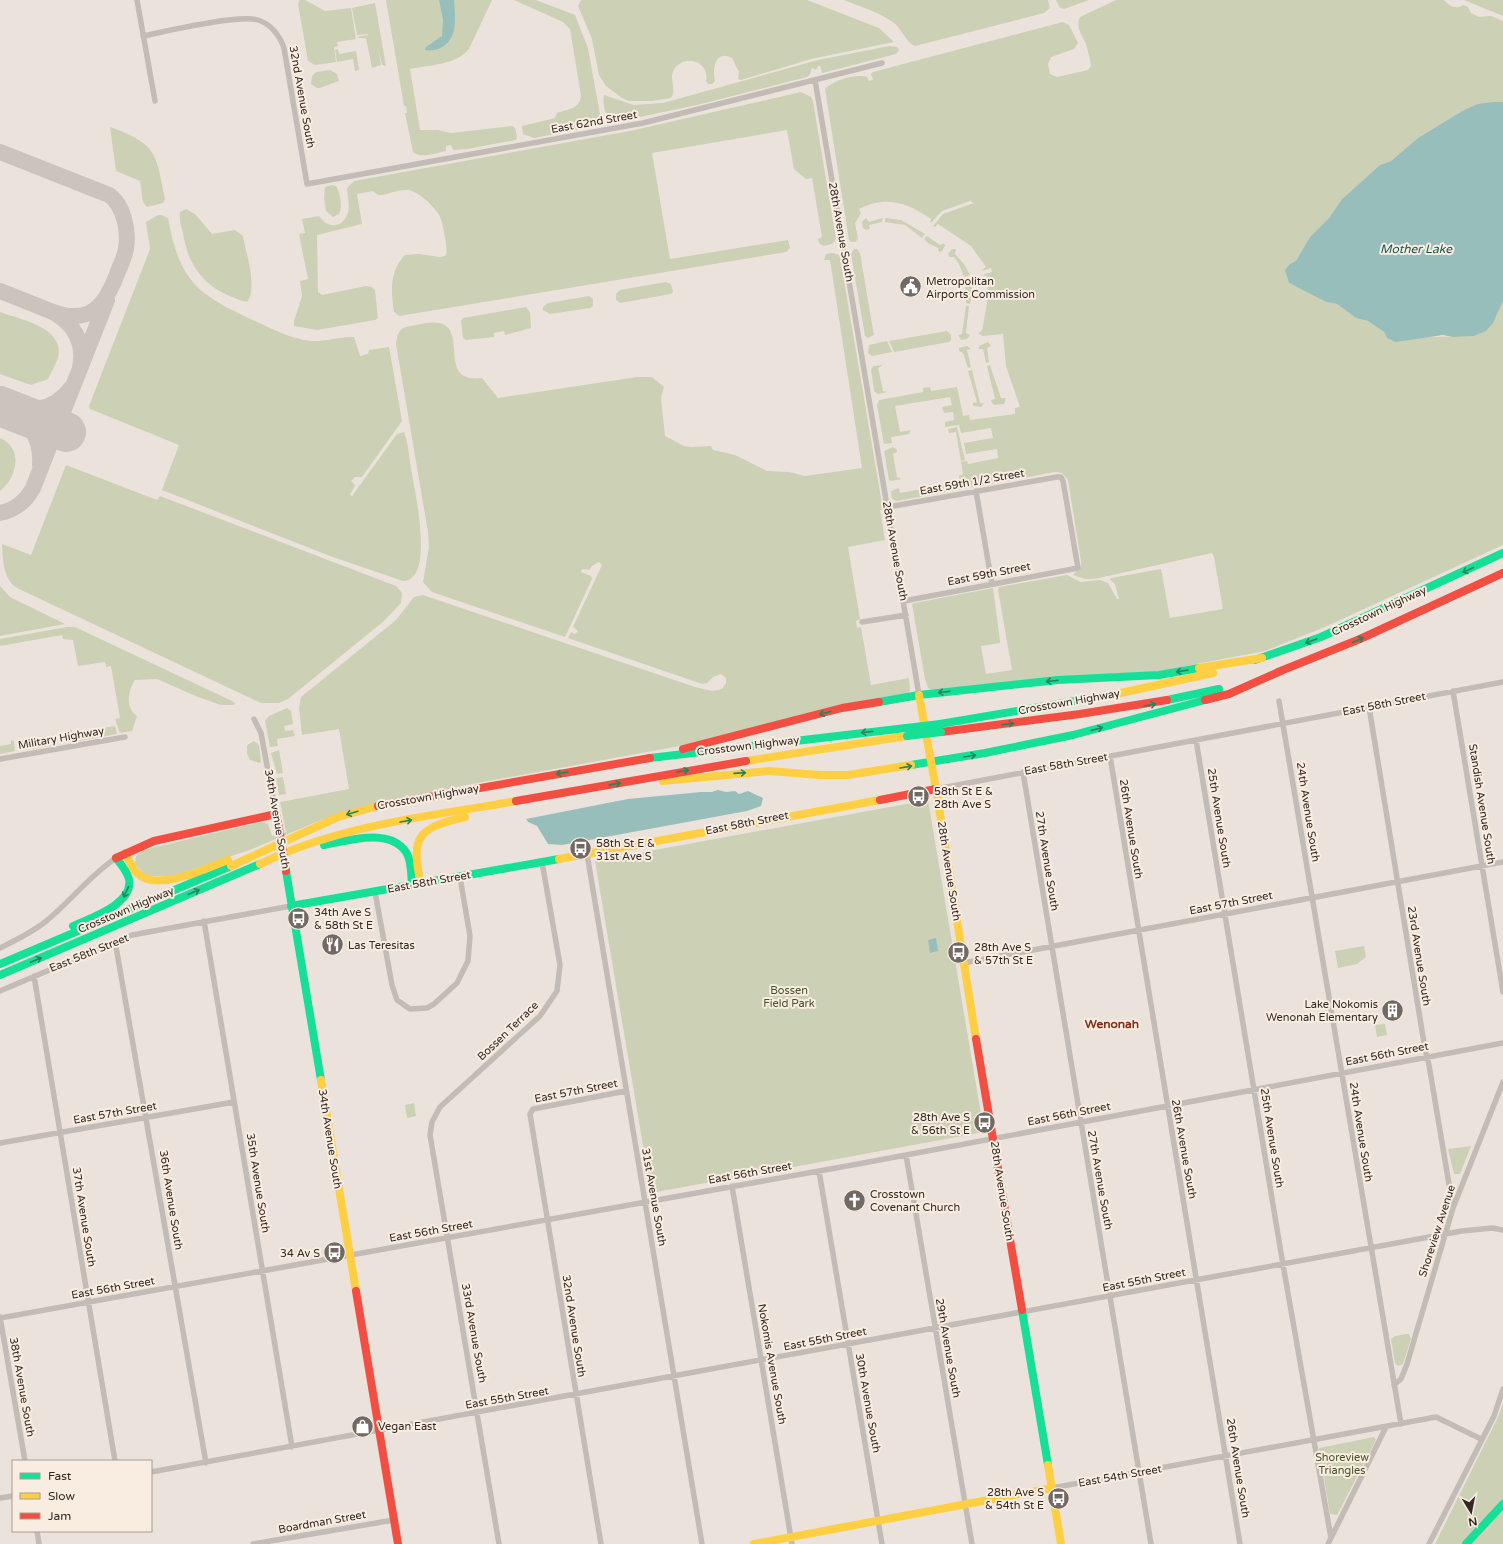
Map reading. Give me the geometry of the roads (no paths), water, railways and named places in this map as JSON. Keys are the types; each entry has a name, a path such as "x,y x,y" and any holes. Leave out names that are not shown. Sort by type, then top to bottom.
{"main road":[{"name":"Crosstown Highway","path":"941,728 1154,687 1262,658 1322,637 1503,553"},
{"name":"Crosstown Highway","path":"0,964 252,857 338,817 371,807 637,760 1119,710 1170,701 1226,688 1283,670 1360,639 1503,573"},
{"path":"637,760 742,735 842,708 918,695 1058,680 1159,675 1262,658"},
{"path":"631,781 652,782 769,771 820,775 848,775 1021,747 1230,694 1283,670"},
{"name":"28th Avenue South","path":"918,695 936,789 963,964 994,1139 1061,1544"},
{"name":"Crosstown Highway","path":"0,976 300,847 343,834 397,822 907,732"},
{"name":"East 58th Street","path":"291,906 422,884 936,789"},
{"path":"422,884 415,850 422,835 438,824 536,798"},
{"path":"0,964 121,902 128,892 130,882 125,871 116,858 124,853 154,841 276,814"},
{"name":"34th Avenue South","path":"276,814 398,1544"},
{"path":"300,847 385,838 396,842 406,852 412,885"},
{"path":"124,853 140,876 155,882 172,879 231,859 252,857"},
{"name":"East 54th Street","path":"754,1544 792,1540 878,1521 1052,1488"},
{"path":"1466,1544 1503,1504"}],"street":[{"path":"137,0 155,101"},
{"name":"32nd Avenue South","path":"143,36 239,18 253,19 264,22 274,31 282,41 307,184"},
{"name":"East 62nd Street","path":"307,184 643,123 882,63"},
{"name":"28th Avenue South","path":"816,80 904,601 918,695"},
{"name":"East 59th 1/2 Street","path":"888,507 1061,477 1063,481 1078,568"},
{"path":"976,491 992,584"},
{"name":"East 59th Street","path":"904,601 1078,568"},
{"path":"862,622 906,615"},
{"name":"East 58th Street","path":"936,789 1503,682"},
{"name":"Standish Avenue South","path":"1453,691 1503,992"},
{"name":"24th Avenue South","path":"1279,701 1370,1249 1401,1424"},
{"name":"23rd Avenue South","path":"1369,707 1397,882 1453,1208"},
{"name":"34th Avenue South","path":"254,719 262,733 276,814"},
{"name":"Military Highway","path":"0,759 125,737"},
{"name":"25th Avenue South","path":"1196,740 1283,1264 1331,1538"},
{"name":"26th Avenue South","path":"1110,756 1137,931 1240,1544"},
{"name":"27th Avenue South","path":"1023,772 1050,947 1151,1544"},
{"name":"31st Avenue South","path":"587,854 702,1544"},
{"path":"0,948 30,932 46,921 103,867 116,858"},
{"name":"Bossen Terrace","path":"431,1126 440,1107 540,1016 557,990 560,966 542,862"},
{"name":"East 57th Street","path":"963,964 1503,862"},
{"path":"375,892 392,985 397,1000 410,1009 426,1008 434,1004 457,982 468,961 470,936 460,877"},
{"name":"East 58th Street","path":"0,991 116,941 160,929 291,906"},
{"name":"35th Avenue South","path":"204,921 292,1447"},
{"name":"36th Avenue South","path":"116,941 206,1463"},
{"name":"37th Avenue South","path":"34,976 115,1460"},
{"name":"East 56th Street","path":"0,1318 547,1221 994,1139 1503,1043"},
{"name":"Shoreview Avenue","path":"1394,1385 1401,1380 1407,1364 1453,1208 1503,1082"},
{"name":"East 57th Street","path":"531,1110 626,1091"},
{"name":"East 57th Street","path":"0,1143 234,1102"},
{"name":"32nd Avenue South","path":"531,1110 547,1221 601,1544"},
{"name":"33rd Avenue South","path":"431,1126 430,1135 500,1544"},
{"name":"29th Avenue South","path":"906,1155 972,1544"},
{"name":"30th Avenue South","path":"819,1171 882,1544"},
{"name":"Nokomis Avenue South","path":"732,1186 792,1540"},
{"name":"East 55th Street","path":"152,1472 1476,1229 1492,1228 1503,1230"},
{"name":"38th Avenue South","path":"0,1318 25,1460"},
{"path":"1429,1544 1494,1416 1503,1389"},
{"name":"East 54th Street","path":"1052,1488 1314,1441 1436,1417 1481,1439"},
{"path":"1328,1544 1386,1427"},
{"path":"0,1498 12,1496"},
{"name":"Boardman Street","path":"253,1544 394,1520"},
{"path":"37,1532 39,1544"}],"water":[{"path":"439,0 454,0 455,21 453,35 445,45 438,49 425,50 426,47 442,36 443,20"},
{"name":"Mother Lake","path":"1503,102 1503,301 1493,323 1486,331 1474,336 1453,337 1443,335 1396,342 1387,338 1384,332 1368,321 1356,318 1337,304 1326,302 1289,283 1285,270 1290,264 1296,261 1310,237 1329,218 1342,199 1380,165 1391,161 1418,138 1462,111 1478,104"},
{"path":"718,790 726,792 735,791 739,794 748,791 763,798 761,806 747,811 562,845 548,844 537,826 528,822 526,819 628,799 712,792"},
{"path":"936,938 938,951 930,953 928,940"}],"place":[{"name":"Metropolitan Airports Commission","path":"910,287"},
{"name":"58th St E & 28th Ave S","path":"918,797"},
{"name":"58th St E & 31st Ave S","path":"580,849"},
{"name":"34th Ave S & 58th St E","path":"298,918"},
{"name":"Las Teresitas","path":"332,945"},
{"name":"28th Ave S & 57th St E","path":"958,953"},
{"name":"Lake Nokomis Wenonah Elementary","path":"1393,1010"},
{"name":"28th Ave S & 56th St E","path":"985,1123"},
{"name":"Crosstown Covenant Church","path":"855,1200"},
{"name":"34 Av S","path":"335,1253"},
{"name":"Vegan East","path":"362,1426"},
{"name":"28th Ave S & 54th St E","path":"1059,1498"}],"district":[{"name":"Wenonah","path":"1112,1024"}],"park label":[{"name":"Bossen Field Park","path":"789,996"},
{"name":"Shoreview Triangles","path":"1342,1463"}]}
